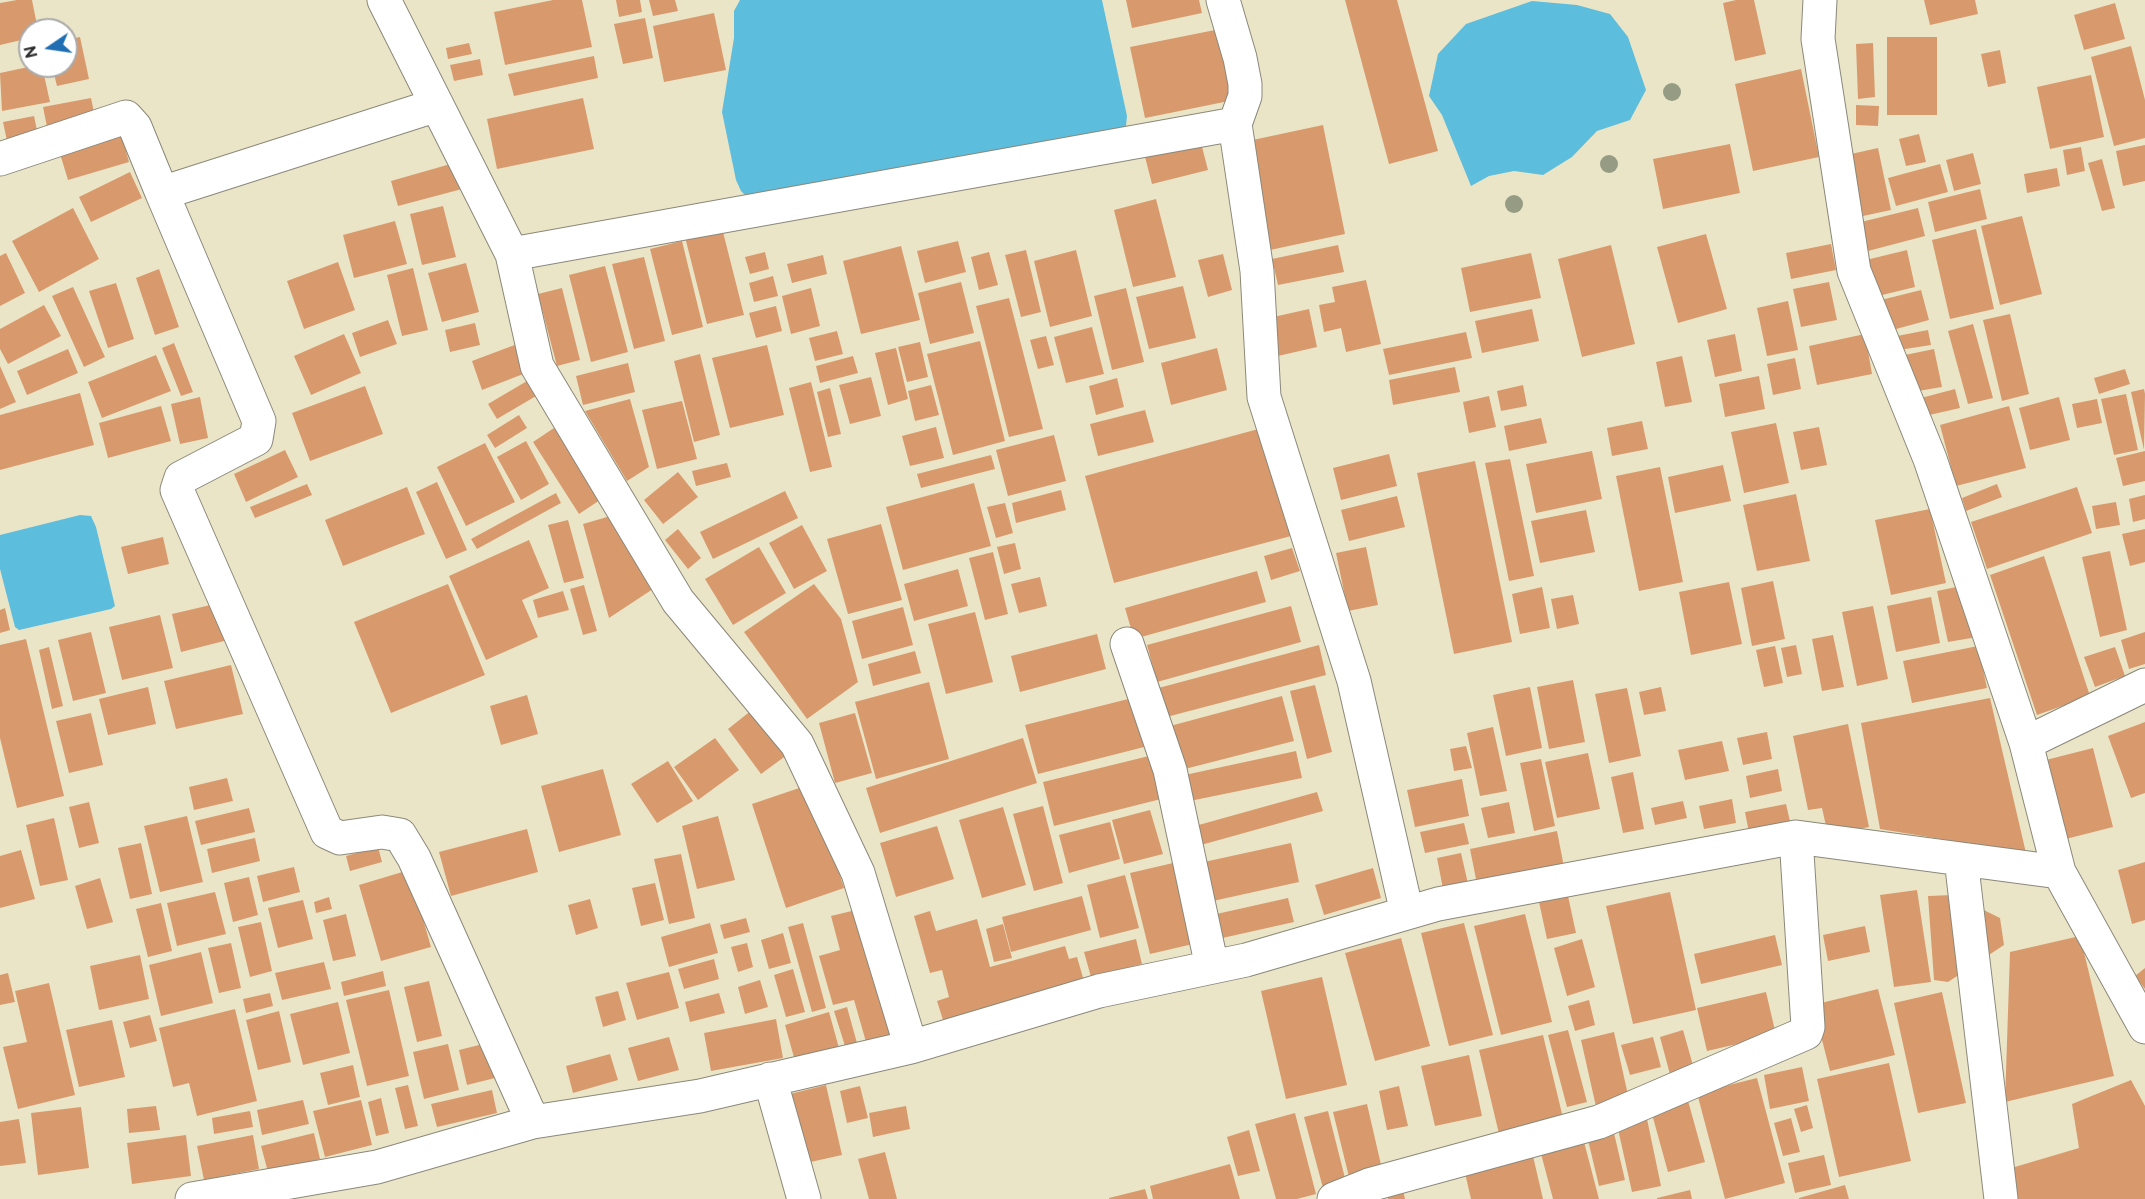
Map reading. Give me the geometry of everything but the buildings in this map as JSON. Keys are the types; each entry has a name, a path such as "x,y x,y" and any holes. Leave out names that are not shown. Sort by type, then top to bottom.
{"street":[{"path":"384,0 512,254 537,366 678,601 797,744 858,873 911,1047"},
{"path":"1223,0 1245,84 1245,96 1235,124 1257,272 1264,397 1354,681 1407,913"},
{"path":"1820,0 1818,39 1854,271 1930,459 2026,743 2059,872 2145,1027"},
{"path":"162,193 437,105"},
{"path":"0,159 126,117 135,127 259,421 256,439 181,478 177,490 327,832 340,838 382,832 400,835 414,858 533,1122"},
{"path":"512,254 1235,124"},
{"path":"1127,644 1170,770 1212,968"},
{"path":"2026,743 2145,685"},
{"path":"192,1199 377,1167 533,1122 700,1096 911,1047 1099,991 1246,960 1437,904 1796,837 2059,872"},
{"path":"1334,1199 1369,1185 1599,1122 1806,1033 1808,1027 1796,837"},
{"path":"1961,859 2001,1199"},
{"path":"770,1079 804,1199"}],"water":[{"path":"740,0 1102,0 1127,116 1126,126 1122,129 748,198 741,191 736,180 722,112 734,38 734,11"},
{"path":"1532,1 1577,5 1610,14 1628,37 1646,90 1630,120 1597,131 1572,157 1543,175 1514,171 1489,176 1471,186 1442,115 1429,96 1438,54 1466,24"},
{"path":"80,515 91,516 96,527 115,606 111,609 19,630 15,627 0,569 0,535"}]}
